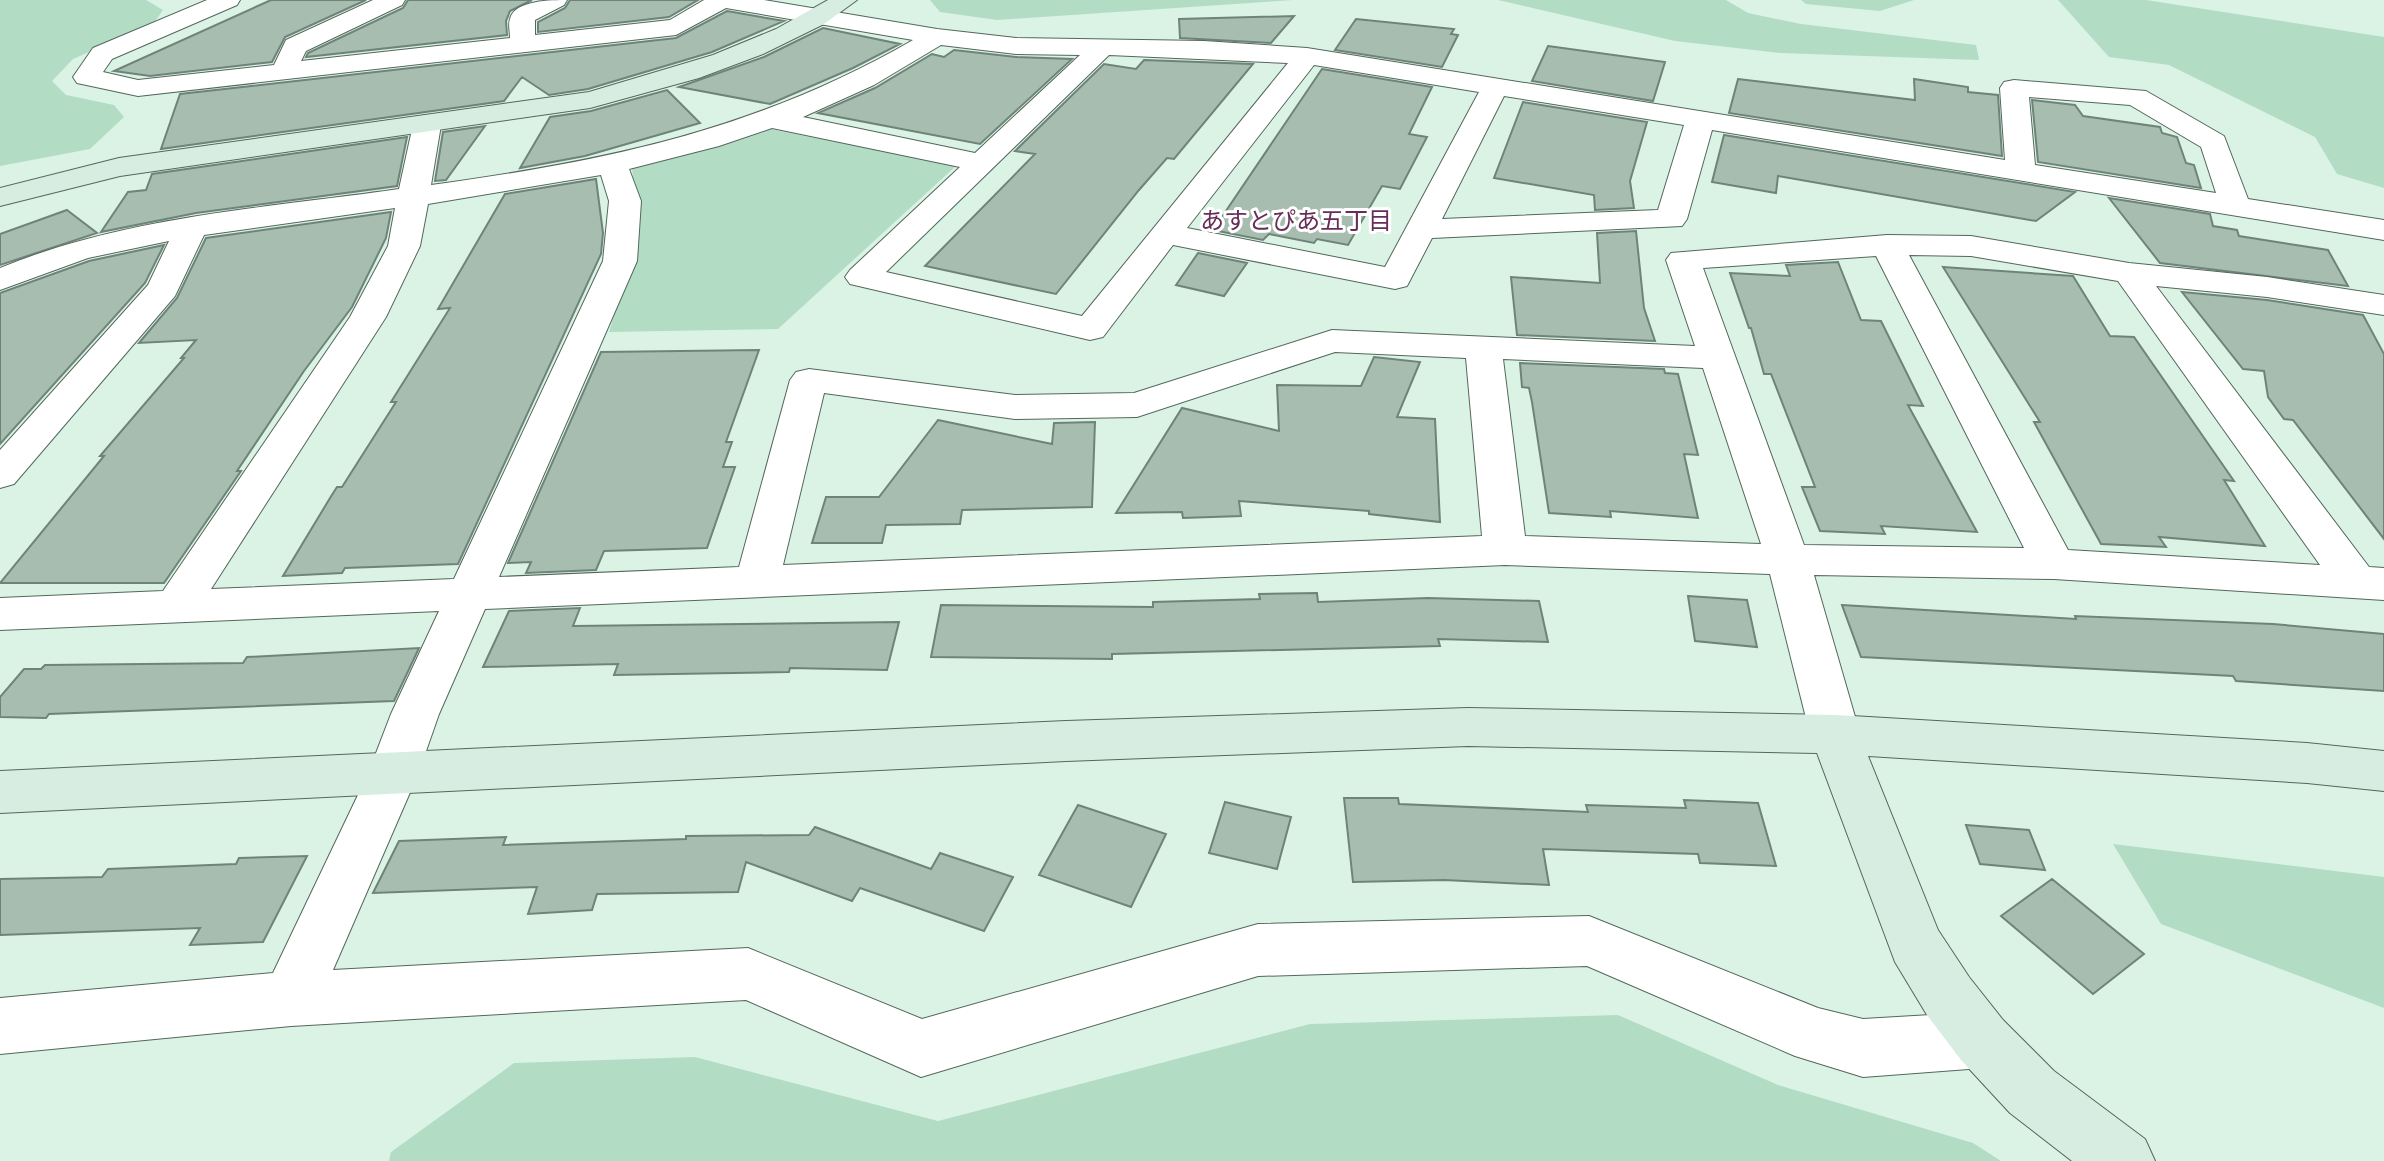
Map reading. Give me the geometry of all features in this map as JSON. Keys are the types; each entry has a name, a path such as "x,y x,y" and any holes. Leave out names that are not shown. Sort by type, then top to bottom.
{"street":[{"path":"228,0 102,54 87,77 138,88 676,27 722,0 937,37 1016,46 1204,49 1307,56 2384,230"},
{"path":"284,71 295,46 393,0"},
{"path":"523,44 522,17 555,0"},
{"path":"0,197 119,167 590,100 651,84 759,47 820,17 845,0"},
{"path":"0,280 101,244 613,165 770,119 846,90 895,65 937,37"},
{"path":"1101,49 862,277 1090,329 1307,56"},
{"path":"1165,234 1395,279 1495,87"},
{"path":"2021,171 2014,88 2136,97 2214,142 2235,205"},
{"path":"770,119 982,163"},
{"path":"1422,229 1671,219 1700,120"},
{"path":"176,607 368,317 404,246 427,125"},
{"path":"291,999 393,774 415,714 620,261 625,201 613,165"},
{"path":"0,475 163,289 191,228"},
{"path":"1887,245 2054,564"},
{"path":"2123,1161 2032,1092 1982,1040 1948,996 1915,944 1835,734 1788,560 1683,260 1887,245 1971,246 2129,273 2267,287 2384,305"},
{"path":"2129,273 2369,582"},
{"path":"757,583 809,380 1015,407 1137,405 1332,341 1715,358"},
{"path":"1483,348 1505,550"},
{"path":"0,614 1505,550 1788,560 2054,564 2369,582"},
{"path":"0,792 1066,741 1468,727 1835,734 2307,763 2384,771"},
{"path":"0,1026 291,999 748,974 921,1048 1258,950 1589,941 1816,1036 1863,1048 1982,1040"}],"green space":[{"path":"0,0 146,0 163,10 153,24 73,59 52,81 66,95 114,105 124,117 90,149 0,166"},
{"path":"930,0 1294,0 997,20 940,12"},
{"path":"1498,0 1726,0 1748,13 1801,24 1976,45 1979,60 1781,53 1675,41"},
{"path":"1801,0 1914,0 1880,11 1806,4"},
{"path":"2058,0 2146,0 2384,37 2384,188 2337,174 2315,137 2169,65 2109,57"},
{"path":"765,128 956,166 778,329 609,332 638,236 632,168"},
{"path":"2113,844 2384,877 2384,1008 2161,924"},
{"path":"1618,1015 1778,1085 1973,1143 2001,1161 389,1161 391,1152 514,1063 695,1057 938,1121 1310,1024"}],"building":[{"path":"271,0 366,0 285,37 272,62 150,76 114,71"},
{"path":"408,0 532,0 510,11 506,21 507,35 306,57 308,53 403,8"},
{"path":"570,0 698,0 669,17 538,32 538,22 565,8"},
{"path":"727,11 784,21 712,52 588,89 549,95 522,77 504,101 161,149 180,94 676,38"},
{"path":"1294,16 1271,43 1180,38 1179,19"},
{"path":"1356,19 1454,29 1451,34 1458,35 1442,67 1335,50"},
{"path":"823,28 900,44 770,104 679,87 764,57"},
{"path":"1548,46 1665,62 1653,101 1532,81"},
{"path":"954,50 1072,59 980,144 818,113 875,88 932,54 944,57"},
{"path":"1144,60 1253,64 1174,159 1167,158 1139,190 1056,294 925,266 1035,154 1015,151 1104,64 1136,69"},
{"path":"1322,69 1432,87 1409,134 1427,137 1400,189 1382,186 1348,245 1317,239 1314,243 1269,234 1263,240 1213,230"},
{"path":"1738,79 1915,100 1914,79 1968,87 1968,92 1998,95 2002,156 1729,113"},
{"path":"667,90 700,123 585,156 520,168 550,117 591,111"},
{"path":"2032,100 2075,105 2083,116 2160,127 2162,133 2177,137 2186,163 2194,165 2201,188 2038,162"},
{"path":"1523,102 1647,122 1630,181 1634,208 1595,210 1594,195 1494,178"},
{"path":"485,126 446,180 435,181 443,132"},
{"path":"1724,135 2075,192 2036,221 1778,176 1776,193 1712,182"},
{"path":"407,137 397,186 196,213 101,232 128,192 146,190 152,174"},
{"path":"596,179 603,233 601,254 458,564 345,568 342,573 283,576 337,487 342,487 396,402 391,402 450,308 438,309 505,194"},
{"path":"2109,198 2210,214 2213,226 2237,230 2239,236 2328,250 2348,286 2160,263"},
{"path":"67,210 97,233 0,265 0,234"},
{"path":"391,212 386,238 352,307 304,371 237,471 241,471 164,583 0,583 196,340 139,343 177,298 206,238"},
{"path":"1636,231 1644,308 1655,341 1517,335 1511,277 1600,283 1597,233"},
{"path":"164,245 145,283 0,444 0,293 89,261"},
{"path":"1198,253 1247,263 1224,296 1176,285"},
{"path":"1838,262 1861,320 1881,321 1923,406 1908,405 1977,532 1881,526 1885,534 1820,531 1802,487 1815,487 1771,374 1764,374 1730,273 1790,276 1786,265"},
{"path":"1943,267 2073,276 2110,336 2134,337 2234,481 2224,480 2265,546 2159,537 2166,547 2101,544 2034,422 2040,422"},
{"path":"2182,292 2267,300 2363,315 2384,354 2384,539 2293,420 2284,419 2268,397 2264,371 2243,369"},
{"path":"759,350 726,442 732,442 723,467 735,467 707,548 604,551 596,570 526,573 531,562 508,563 601,352"},
{"path":"1374,357 1420,362 1397,417 1435,419 1440,522 1369,514 1369,511 1239,501 1241,516 1183,518 1182,512 1116,513 1182,408 1279,431 1277,385 1361,386"},
{"path":"1520,363 1664,369 1665,373 1678,374 1698,455 1684,454 1698,518 1610,511 1611,517 1549,513 1532,402 1529,388 1522,387"},
{"path":"938,420 1052,444 1054,423 1095,422 1092,507 962,510 960,524 886,525 882,543 812,543 826,497 879,497"},
{"path":"1317,593 1318,602 1428,598 1539,601 1548,642 1438,639 1440,646 1112,654 1112,659 931,657 941,605 1153,607 1153,602 1260,599 1259,594"},
{"path":"1688,596 1747,600 1757,647 1695,641"},
{"path":"1842,605 2076,619 2075,616 2273,624 2384,634 2384,691 2236,681 2233,676 1861,657"},
{"path":"580,608 573,626 899,622 887,670 790,668 789,672 614,675 618,664 483,667 509,611"},
{"path":"419,648 394,701 49,714 46,718 0,717 0,697 24,669 41,669 45,665 243,663 247,657"},
{"path":"1344,798 1398,798 1399,804 1588,812 1586,805 1686,808 1684,800 1758,803 1776,866 1700,863 1698,854 1543,849 1549,885 1444,880 1353,882"},
{"path":"1225,802 1291,817 1277,869 1209,853"},
{"path":"1078,805 1166,834 1131,907 1039,875"},
{"path":"1966,825 2029,830 2045,870 1980,864"},
{"path":"815,827 931,869 940,853 1013,877 984,931 860,888 852,901 746,862 738,892 597,894 592,910 528,914 537,887 373,893 399,841 506,837 503,845 686,839 686,836 809,835"},
{"path":"307,856 263,942 190,945 200,928 0,935 0,879 102,877 108,869 236,864 239,858"},
{"path":"2052,879 2144,954 2093,994 2001,916"}],"district":[{"name":"あすとぴあ五丁目","path":"1296,221"}]}
